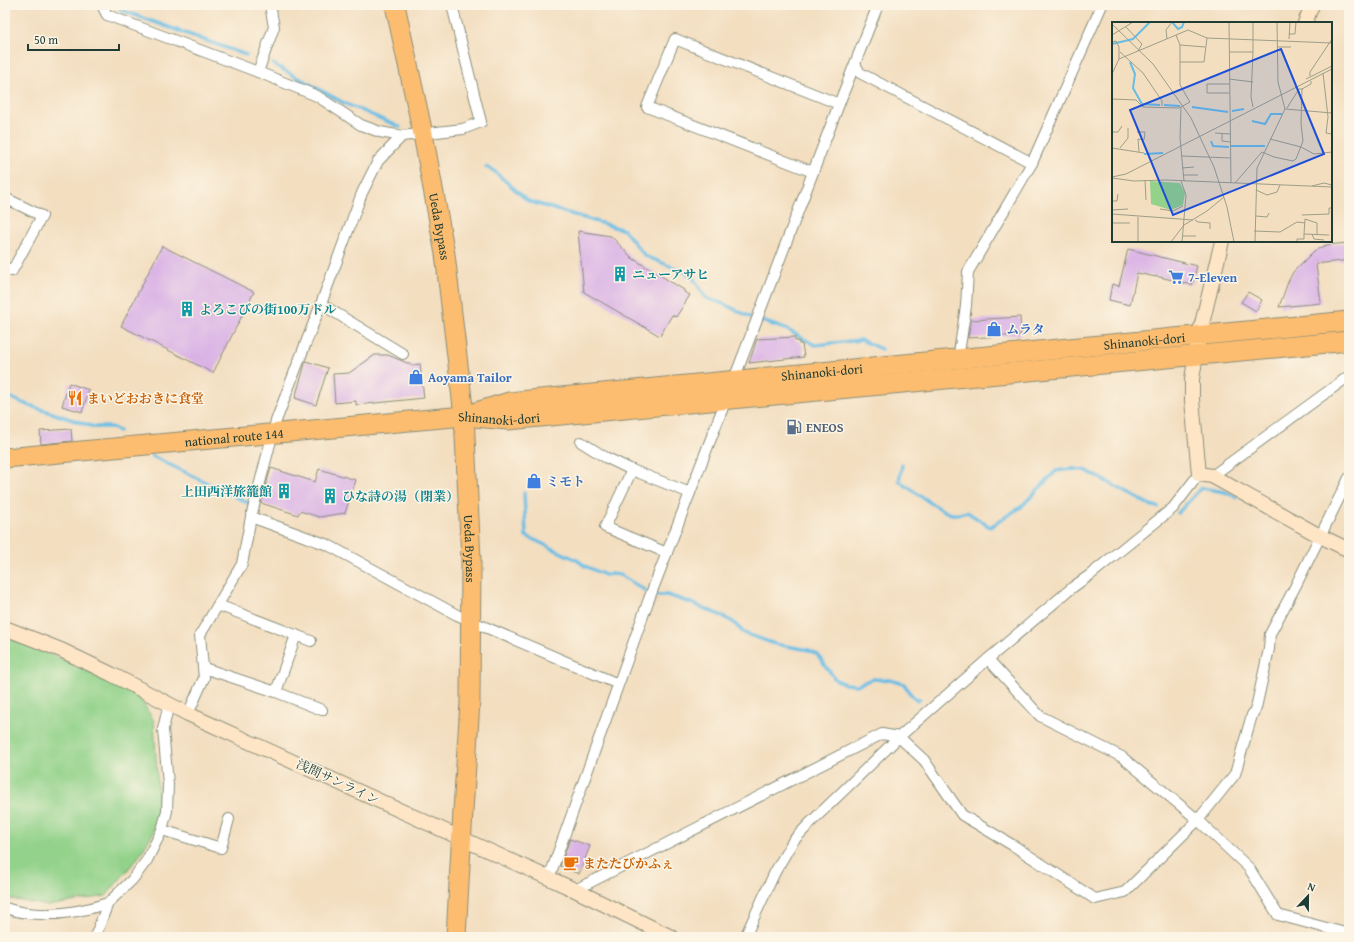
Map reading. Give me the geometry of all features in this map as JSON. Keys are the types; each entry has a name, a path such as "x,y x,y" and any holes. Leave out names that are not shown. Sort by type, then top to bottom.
{"highway":[{"name":"Ueda Bypass","path":"395,5 423,134 445,254 464,416 471,560 470,702 456,937"},
{"name":"Shinanoki-dori","path":"464,416 509,402 958,360 1349,321"},
{"name":"Shinanoki-dori","path":"464,416 508,420 1349,341"},
{"name":"national route 144","path":"5,458 464,416"},
{"name":"Ueda Bypass","path":"451,937 460,882"}],"street":[{"path":"102,5 107,15 317,96 360,125 380,132 402,136 463,129 481,122 452,5"},
{"path":"258,72 274,28 270,5"},
{"path":"548,878 666,553 734,381 878,5"},
{"path":"958,360 966,306 968,272 1032,163 1102,5"},
{"path":"1305,22 1312,5"},
{"path":"813,172 647,106 675,38 839,104"},
{"path":"855,64 860,73 1032,163"},
{"path":"188,714 204,678 200,635 242,564 251,517 276,421 362,193 378,161 402,136"},
{"path":"5,198 42,216 12,270 5,267"},
{"path":"1205,475 1192,400 1192,379 1199,336 1222,242"},
{"path":"321,304 403,354"},
{"path":"745,937 775,872 794,841 811,822 900,737 988,659 1074,587 1173,508 1205,475 1349,376"},
{"path":"581,442 605,457 632,470 690,493"},
{"path":"632,470 605,527 666,553"},
{"path":"1205,475 1349,550"},
{"path":"575,890 882,734 900,737 924,760 962,815 1014,846 1095,899 1125,892 1198,820 1235,774 1252,714 1256,708 1269,649 1270,634 1349,478"},
{"path":"251,517 328,545 457,614 618,684"},
{"path":"218,605 311,641"},
{"name":"浅間サンライン","path":"5,628 61,650 188,714 575,890 671,937"},
{"path":"276,692 296,635"},
{"path":"988,659 1040,716 1122,757 1198,820 1249,868 1278,915 1349,934"},
{"path":"204,668 276,692 322,710"},
{"path":"95,937 108,903 132,880 146,860 162,830 167,811 168,784 163,728 169,704"},
{"path":"162,830 221,848 229,819"},
{"path":"5,908 36,914 65,914 87,910 108,903"}],"green space":[{"path":"5,637 62,659 138,695 154,721 159,810 152,835 140,855 106,896 48,906 5,898"}],"building":[{"name":"ニューアサヒ","path":"578,231 611,236 632,258 690,295 676,317 672,315 660,336 584,292"},
{"path":"1348,243 1349,260 1316,264 1321,303 1279,307 1293,272 1314,251 1326,245"},
{"name":"よろこびの街100万ドル","path":"162,246 254,292 213,373 121,326"},
{"path":"1128,249 1197,266 1192,285 1137,273 1130,305 1109,300 1112,284 1119,286"},
{"path":"1248,292 1262,300 1256,311 1241,302"},
{"path":"1020,317 1021,335 968,338 971,320"},
{"path":"795,337 795,341 799,341 799,344 802,344 804,357 749,363 757,339"},
{"path":"375,355 388,355 412,365 420,364 424,398 356,405 356,401 335,403 333,374 349,373"},
{"path":"306,361 328,368 316,405 295,398"},
{"name":"まいどおおきに食堂","path":"69,383 89,390 82,412 62,406"},
{"path":"71,429 72,441 41,444 40,431"},
{"path":"271,468 315,482 319,469 356,480 345,513 319,517 300,511 298,515 261,503"},
{"path":"570,839 590,846 579,874 560,866"}],"waterway":[{"path":"117,5 121,10 246,55"},
{"path":"273,64 344,103 400,127"},
{"path":"486,167 494,171 528,201 624,230 645,256 685,272 694,279 706,298 724,304 750,317"},
{"path":"759,320 788,330 815,345 861,340 881,349"},
{"path":"5,395 25,404 94,427 111,427 119,431"},
{"path":"152,456 250,504"},
{"path":"902,465 899,481 933,505 952,514 967,512 990,527 1021,507 1056,471 1071,469 1085,470 1150,505 1158,507"},
{"path":"1178,513 1201,488 1225,492 1236,497"},
{"path":"524,493 526,536 605,575 620,575 646,591"},
{"path":"657,595 667,595 720,615 733,622 744,633 775,644 809,650 817,654 835,679 845,684 857,685 872,679 890,680 904,684 917,701 920,699"}],"place":[{"name":"ニューアサヒ","path":"620,274"},
{"name":"7-Eleven","path":"1176,277"},
{"name":"よろこびの街100万ドル","path":"187,309"},
{"name":"ムラタ","path":"994,329"},
{"name":"Aoyama Tailor","path":"416,377"},
{"name":"まいどおおきに食堂","path":"75,398"},
{"name":"ENEOS","path":"794,427"},
{"name":"ミモト","path":"534,481"},
{"name":"上田西洋旅籠館","path":"284,491"},
{"name":"ひな詩の湯（閉業）","path":"330,496"},
{"name":"またたびかふぇ","path":"571,863"}]}
